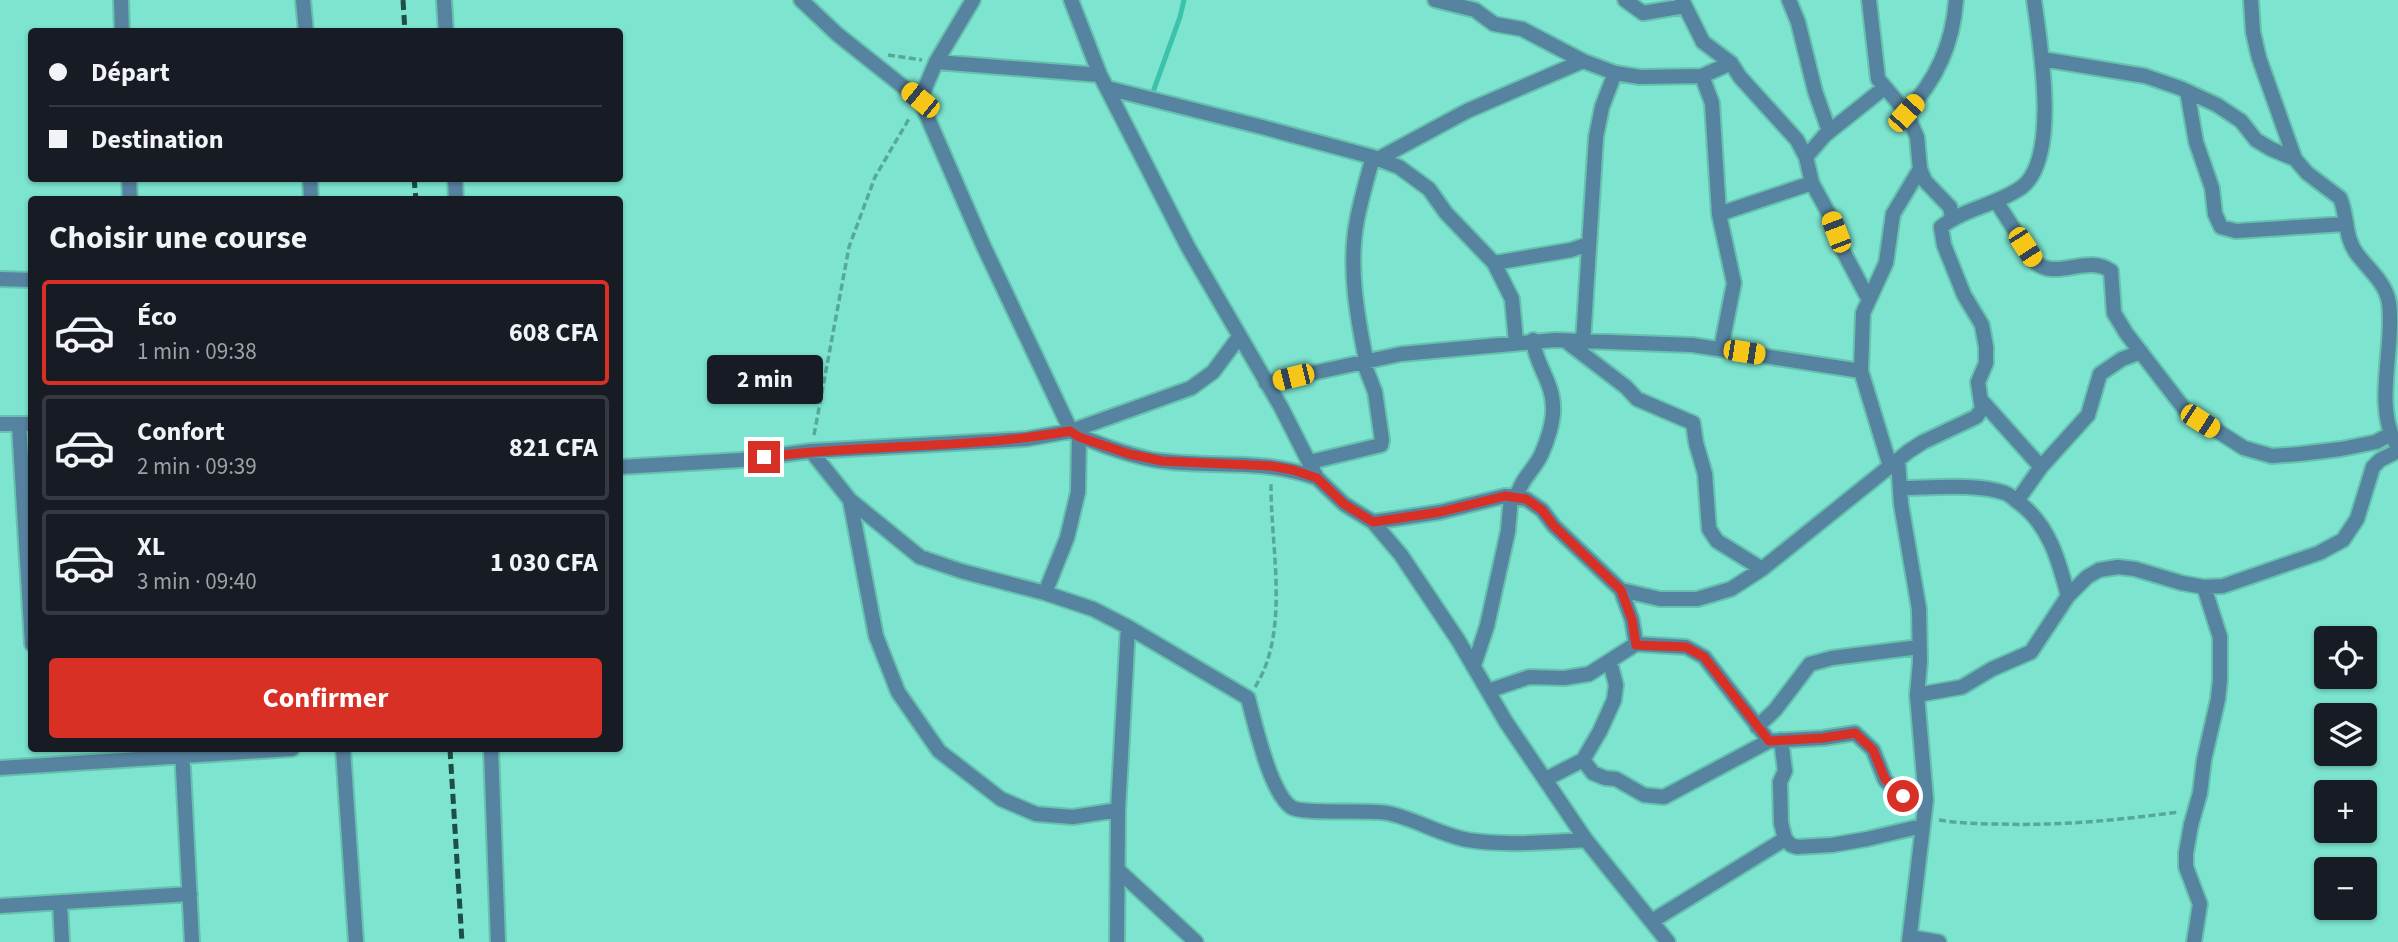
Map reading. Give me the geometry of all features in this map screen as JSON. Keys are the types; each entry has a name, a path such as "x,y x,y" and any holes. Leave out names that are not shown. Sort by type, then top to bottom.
{"street":[{"path":"121,0 122,28"},
{"path":"303,0 306,28"},
{"path":"444,0 446,28"},
{"path":"801,0 837,34 920,100 983,245 1075,434 1078,492 1067,538 1045,593"},
{"path":"920,100 936,62 973,0"},
{"path":"1435,0 1475,4 1480,13 1494,24 1522,29 1583,61 1615,73 1640,77 1702,75 1731,63"},
{"path":"1625,0 1643,13 1684,3 1703,42 1731,63 1740,77 1797,140 1806,156 1812,183 1869,300"},
{"path":"1789,0 1798,22 1815,91 1829,131"},
{"path":"1868,0 1878,79 1906,113 1917,136 1920,169 1925,181 1950,207 1952,218"},
{"path":"1906,113 1925,92 1943,56 1955,25 1956,0"},
{"path":"1621,590 1660,599 1697,599 1731,589 1762,569 1923,442 1976,417 1982,409 1978,382 1984,369 1986,346 1982,326 1965,295 1944,245 1941,227 1952,218 2009,195 2025,184 2035,171 2042,146 2045,115 2042,59 2034,0"},
{"path":"2251,0 2253,32 2259,58 2295,159 2307,173 2340,198 2345,224 2356,253 2394,299 2387,409 2396,444"},
{"path":"1076,1 1100,75 1188,247 1317,478 1344,504 1373,522 1401,555 1474,665 1506,722 1586,840 1668,942"},
{"path":"2042,59 2145,76 2187,91 2217,105 2241,121 2256,140 2295,159"},
{"path":"1310,462 1381,445 1375,392 1365,361 1354,281 1356,222 1375,158 1467,111 1583,61"},
{"path":"936,62 1100,75"},
{"path":"1583,342 1596,137 1602,107 1615,73"},
{"path":"1702,75 1712,103 1719,214 1734,282 1721,349"},
{"path":"1107,88 1375,158 1399,167 1429,189 1446,213 1494,263 1512,299 1516,342"},
{"path":"1806,156 1829,131 1884,88"},
{"path":"2187,91 2196,142 2212,188 2215,214 2221,227 2236,231 2345,224"},
{"path":"1920,169 1893,214 1886,263 1863,313 1861,370 1894,463 1919,608 1917,695 1926,800 1909,940 1938,942"},
{"path":"1719,214 1812,183"},
{"path":"1996,201 2035,262 2041,267 2054,270 2091,265 2111,271 2114,313 2141,352 2186,411 2244,448 2272,456 2376,442 2396,444"},
{"path":"1494,263 1571,250 1588,244"},
{"path":"0,279 28,279"},
{"path":"623,467 741,460 811,451 1075,434 1191,388 1213,372 1239,337"},
{"path":"1266,383 1401,354 1533,340 1692,345 1861,370"},
{"path":"1474,665 1488,626 1514,496 1541,455 1554,409 1547,379 1534,356 1533,340"},
{"path":"1565,341 1626,387 1637,399 1693,423 1705,474 1709,528 1717,541 1762,569"},
{"path":"2017,501 2041,467 2088,415 2099,374 2122,359 2141,352"},
{"path":"1981,400 2041,467"},
{"path":"0,424 25,424 28,518"},
{"path":"1075,434 1129,454 1162,461 1271,466 1317,478"},
{"path":"1917,695 1962,687 1992,669 2031,652 2068,596 2099,570 2118,567 2135,569 2204,587 2223,586 2319,553 2343,540 2357,519 2373,467 2396,444"},
{"path":"811,451 850,500 920,557 1093,609 1248,698 1271,778 1291,807 1303,812 1334,810 1387,813 1468,840 1515,843 1586,840"},
{"path":"1900,488 1968,488 2006,493 2032,512 2047,534 2068,596"},
{"path":"1373,522 1440,512 1514,496 1526,499 1542,510 1554,526 1621,590 1632,620 1636,645"},
{"path":"850,500 876,635 898,692 939,751 1001,799 1036,814 1073,817 1118,810"},
{"path":"2194,942 2200,904 2186,867 2191,825 2218,699 2222,655 2220,637 2204,587"},
{"path":"1117,942 1118,810 1128,627"},
{"path":"1488,691 1529,677 1564,678 1588,674 1636,645 1686,647 1704,657 1757,727 1775,740 1785,771 1780,782 1781,823 1785,839 1791,845 1832,845 1867,839 1923,821"},
{"path":"1757,727 1775,710 1810,664 1832,658 1919,647"},
{"path":"1546,779 1583,760 1609,714 1616,685 1610,662"},
{"path":"1583,760 1593,773 1616,779 1644,795 1664,797 1775,740 1855,733 1873,750 1885,779 1892,787 1903,796 1926,800"},
{"path":"37,752 38,765"},
{"path":"0,768 210,752"},
{"path":"343,752 356,942"},
{"path":"491,752 498,942"},
{"path":"182,753 192,942"},
{"path":"1653,920 1785,839"},
{"path":"1118,871 1196,942"},
{"path":"0,906 190,894"},
{"path":"60,903 62,942"}],"path":[{"path":"884,54 936,62"},
{"path":"811,451 849,247 875,177 920,100"},
{"path":"1248,698 1268,661 1273,635 1276,600 1270,516 1271,466"},
{"path":"1923,821 2042,825 2121,820 2195,810"}],"waterway":[{"path":"1153,92 1184,0"}],"railway":[{"path":"403,0 405,28"},
{"path":"414,182 416,196"},
{"path":"450,752 462,942"}],"route":[{"path":"764,457 811,451 1026,439 1070,431 1079,437 1129,454 1162,461 1271,466 1293,470 1317,478 1344,504 1373,522 1440,512 1505,496 1526,499 1542,510 1554,526 1621,590 1632,620 1636,645 1686,647 1704,657 1769,741 1855,733 1873,750 1885,779 1903,796"}]}
